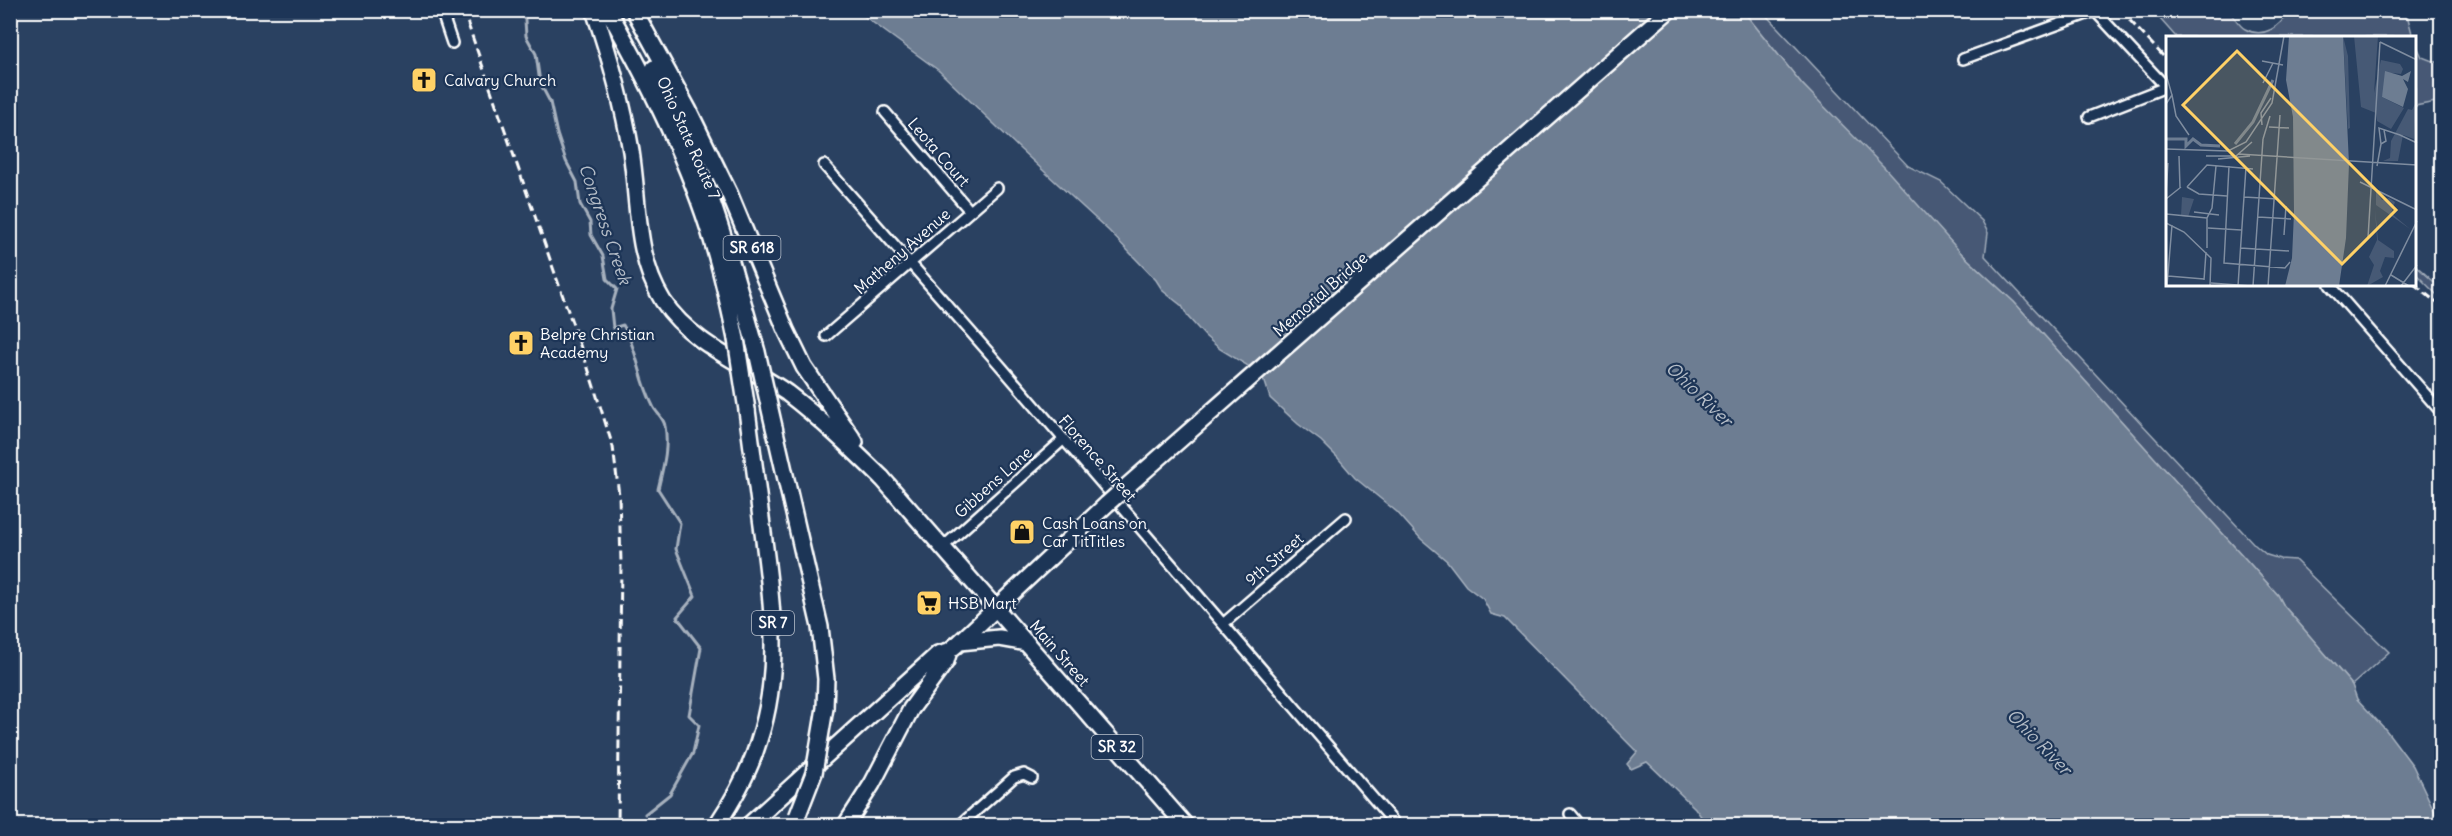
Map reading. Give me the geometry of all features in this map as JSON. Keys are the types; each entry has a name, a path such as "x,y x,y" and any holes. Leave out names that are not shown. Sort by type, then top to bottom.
{"main road":[{"path":"594,10 608,51 632,153 648,270 664,302 686,328 785,392 813,414 882,478"},
{"name":"Ohio State Route 7","path":"608,10 654,99 693,188 716,253 736,339 771,591 774,630 772,658 760,738 737,792 716,825"},
{"name":"SR 7","path":"624,10 659,76 708,187 726,238 757,352 820,627 826,679 825,708 814,773 795,821"},
{"name":"SR 618","path":"634,10 688,109 725,185 804,367 882,478"},
{"name":"Memorial Bridge","path":"955,647 1107,504 1669,10"},
{"name":"Main Street","path":"882,478 1186,825"},
{"path":"748,825 938,654 955,647 999,638 1027,643"},
{"path":"845,825 872,784 902,725 955,647"}],"street":[{"path":"441,10 453,43"},
{"path":"1963,59 2096,11 2166,86"},
{"path":"2089,117 2166,87"},
{"name":"Leota Court","path":"885,112 970,211"},
{"name":"Florence Street","path":"824,165 1396,825"},
{"name":"Matheny Avenue","path":"826,336 997,188"},
{"path":"2331,286 2442,413"},
{"name":"Gibbens Lane","path":"943,547 1063,440"},
{"name":"9th Street","path":"1222,624 1346,518"},
{"path":"961,825 1014,777 1024,774 1032,778"},
{"path":"1570,814 1580,825"}],"shaded area":[{"path":"1743,11 1762,11 1908,166 1941,182 1982,221 1988,233 1985,256 2255,545 2267,555 2295,560 2389,652 2352,685 2284,606 2278,595 2014,302 1962,254 1802,84"},
{"path":"2153,11 2229,11 2243,28 2258,33 2271,30 2281,22 2288,11 2406,11 2413,36 2175,36"},
{"path":"2416,44 2422,57 2441,62 2441,101 2416,106"},
{"path":"2416,266 2441,288 2441,299 2416,274"}],"water":[{"name":"Ohio River","path":"857,11 1743,11 1802,84 1884,167 1962,254 2014,302 2278,595 2284,606 2352,685 2357,699 2386,730 2413,766 2441,825 1707,825 1695,808 1647,762 1631,769 1627,764 1637,752 1505,618 1491,614 1483,599 1466,586 1447,561 1421,539 1397,512 1355,478 1321,441 1298,424 1270,398 1265,382 1250,367 1220,349 1205,336 1188,317 1182,306 1163,291 1156,280 1109,231 938,70"}],"waterway":[{"name":"Congress Creek","path":"520,10 525,20 526,36 536,54 540,83 550,102 566,161 577,182 580,204 590,222 591,235 603,256 607,279 617,289 611,309 613,328 623,325 632,345 648,396 664,423 666,450 658,489 680,523 676,549 695,596 677,617 701,648 689,715 699,725 693,753 670,794 645,814"}],"railway":[{"path":"463,10 588,368 613,447 619,495 621,563 618,826"},
{"path":"2120,10 2166,59"},
{"path":"2416,286 2442,307"}],"place":[{"name":"Calvary Church","path":"424,80"},
{"name":"Belpre Christian Academy","path":"521,343"},
{"name":"Cash Loans on Car TitTitles","path":"1022,532"},
{"name":"HSB Mart","path":"929,603"}]}
